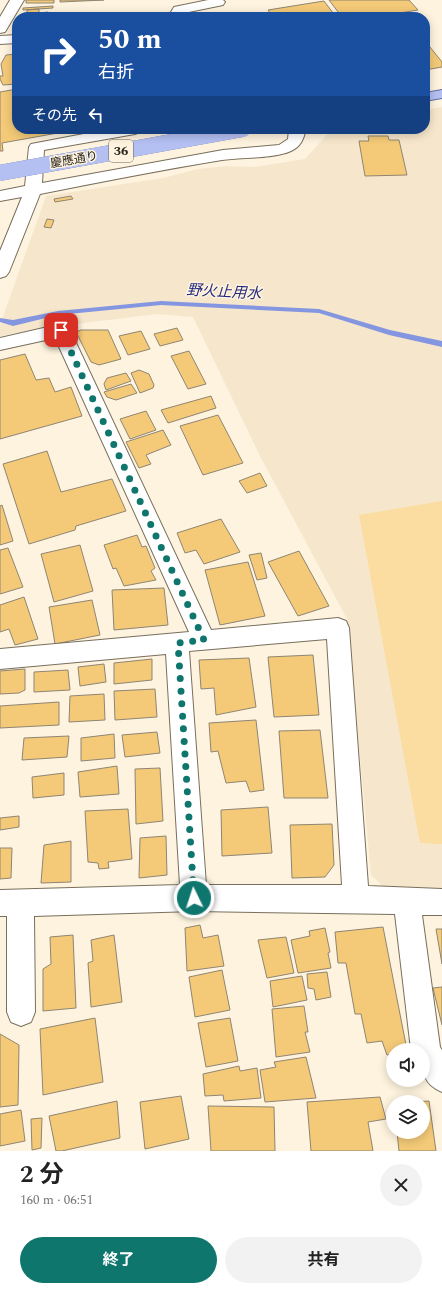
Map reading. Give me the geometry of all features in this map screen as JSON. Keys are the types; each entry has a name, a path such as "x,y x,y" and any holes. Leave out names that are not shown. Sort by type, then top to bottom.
{"main road":[{"path":"430,95 442,94"},
{"name":"慶應通り","path":"0,173 215,134"}],"street":[{"path":"0,29 17,0"},
{"path":"178,12 182,9 220,5"},
{"path":"0,40 12,39"},
{"path":"0,272 33,190 37,147 98,134"},
{"path":"0,196 223,155 281,149 288,147 295,141 298,134"},
{"path":"0,344 61,330 204,640"},
{"path":"0,659 338,628 356,899"},
{"path":"178,643 194,898"},
{"path":"21,1012 10,903 194,898 356,899 407,902 442,902"},
{"path":"407,902 426,1052 442,1077"}],"shaded area":[{"path":"442,107 442,891 387,890 371,875 347,619 259,454 193,317 157,314 43,328 0,336 0,325 46,196 163,178 198,169 226,166 255,167 305,159 328,134 430,134 430,109"},
{"path":"442,501 442,844 420,843 359,515"}],"building":[{"path":"26,0 54,0 54,3 26,3"},
{"path":"60,0 104,0 60,2"},
{"path":"329,0 409,0 418,10 406,12 338,12"},
{"path":"324,1 332,12 269,12 268,10"},
{"path":"53,6 53,8 23,10 23,8"},
{"path":"39,9 39,12 27,12 27,10"},
{"path":"430,47 442,62 442,67 430,69"},
{"path":"12,54 12,84 3,85 0,79 0,76 3,76 1,64 6,55"},
{"path":"12,90 12,134 52,134 2,143 3,151 0,151 0,92"},
{"path":"368,136 388,136 389,140 399,140 407,175 365,176 359,141 369,141"},
{"path":"71,196 73,199 55,202 54,199"},
{"path":"47,219 54,220 51,228 44,227"},
{"path":"177,328 183,340 160,346 154,334"},
{"path":"81,330 108,330 121,359 99,365 91,362 76,332"},
{"path":"141,331 150,349 128,355 119,336"},
{"path":"189,351 206,384 188,389 171,356"},
{"path":"25,354 36,380 49,378 55,392 71,387 82,416 0,439 0,360"},
{"path":"139,370 149,374 154,385 153,388 140,393 131,373"},
{"path":"126,373 131,381 106,390 104,384 107,378"},
{"path":"131,384 137,393 116,400 107,397 104,392"},
{"path":"211,396 216,408 168,423 161,410"},
{"path":"146,411 156,430 130,439 120,419"},
{"path":"218,415 243,463 203,475 180,426"},
{"path":"163,430 171,445 146,455 151,464 139,468 126,442"},
{"path":"47,451 61,492 112,479 126,511 76,526 75,530 29,544 3,464"},
{"path":"260,473 267,486 247,493 239,481"},
{"path":"2,505 13,541 0,545 0,506"},
{"path":"221,519 240,552 204,564 196,550 185,553 177,533"},
{"path":"137,535 142,547 146,546 155,568 151,571 156,580 124,586 116,568 113,569 104,545"},
{"path":"80,545 93,591 54,602 41,554"},
{"path":"8,548 23,587 0,594 0,550"},
{"path":"299,551 329,606 298,616 268,562"},
{"path":"261,553 267,578 257,580 249,555"},
{"path":"248,562 265,616 220,625 205,570"},
{"path":"164,588 168,625 114,630 112,590"},
{"path":"24,597 38,639 15,645 9,629 0,632 0,605"},
{"path":"92,600 100,635 55,644 49,607"},
{"path":"313,655 319,715 274,717 268,657"},
{"path":"249,658 256,707 216,715 214,688 201,689 199,660"},
{"path":"152,659 152,680 114,684 114,663"},
{"path":"104,664 106,682 80,686 78,667"},
{"path":"25,669 25,690 19,693 0,694 0,671"},
{"path":"68,670 70,690 34,692 34,672"},
{"path":"155,689 157,717 115,720 114,691"},
{"path":"104,694 105,720 69,722 70,696"},
{"path":"59,702 59,725 0,728 0,706"},
{"path":"256,720 264,790 250,792 246,781 226,783 218,751 211,752 209,723"},
{"path":"320,730 328,798 284,798 279,731"},
{"path":"157,732 160,753 125,757 122,735"},
{"path":"114,734 115,758 81,761 81,738"},
{"path":"69,736 67,757 22,760 24,738"},
{"path":"117,766 119,794 80,797 78,772"},
{"path":"160,768 163,821 136,824 135,769"},
{"path":"64,773 64,795 33,798 32,777"},
{"path":"268,807 272,853 222,856 221,810"},
{"path":"128,809 132,859 108,862 109,868 99,869 98,863 88,862 85,811"},
{"path":"19,816 19,827 0,830 0,818"},
{"path":"332,824 334,865 325,877 292,878 290,825"},
{"path":"166,836 167,875 139,878 140,838"},
{"path":"71,841 71,882 41,883 44,845"},
{"path":"0,848 12,848 11,878 0,879"},
{"path":"200,925 203,938 218,935 224,966 187,971 185,928"},
{"path":"383,927 406,1043 386,1043 386,1052 382,1041 367,1043 361,1014 355,1014 346,963 338,963 335,932"},
{"path":"325,928 330,952 328,953 331,968 298,973 291,940 310,936 309,931"},
{"path":"436,929 442,929 442,964"},
{"path":"73,935 76,1008 43,1011 43,969 51,964 50,937"},
{"path":"114,935 122,1002 91,1007 88,963 93,961 91,940"},
{"path":"286,937 294,973 267,978 258,940"},
{"path":"222,970 230,1010 195,1017 189,977"},
{"path":"327,972 331,997 316,1000 314,989 308,988 307,974"},
{"path":"302,976 307,1000 273,1007 270,981"},
{"path":"442,987 442,1025 433,988"},
{"path":"304,1006 308,1032 305,1032 310,1052 276,1057 272,1009"},
{"path":"95,1018 103,1082 43,1095 40,1029"},
{"path":"230,1018 238,1061 206,1067 198,1023"},
{"path":"0,1034 19,1045 18,1105 0,1107"},
{"path":"306,1057 316,1098 265,1102 260,1070 276,1067 274,1062"},
{"path":"239,1066 240,1071 257,1068 261,1098 224,1101 223,1095 205,1096 203,1074"},
{"path":"181,1096 189,1139 145,1149 140,1102"},
{"path":"380,1097 386,1119 368,1122 373,1151 311,1151 307,1102"},
{"path":"117,1101 120,1138 56,1151 49,1116"},
{"path":"208,1106 274,1107 275,1151 211,1151"},
{"path":"430,1108 436,1151 399,1151 398,1139 430,1139"},
{"path":"21,1110 25,1141 0,1146 0,1114"},
{"path":"42,1118 41,1148 32,1150 31,1119"}],"waterway":[{"name":"野火止用水","path":"2,320 13,323 58,313 161,303 319,311 389,332 442,344"}],"route":[{"path":"61,330 204,640 178,643 194,898"}]}
